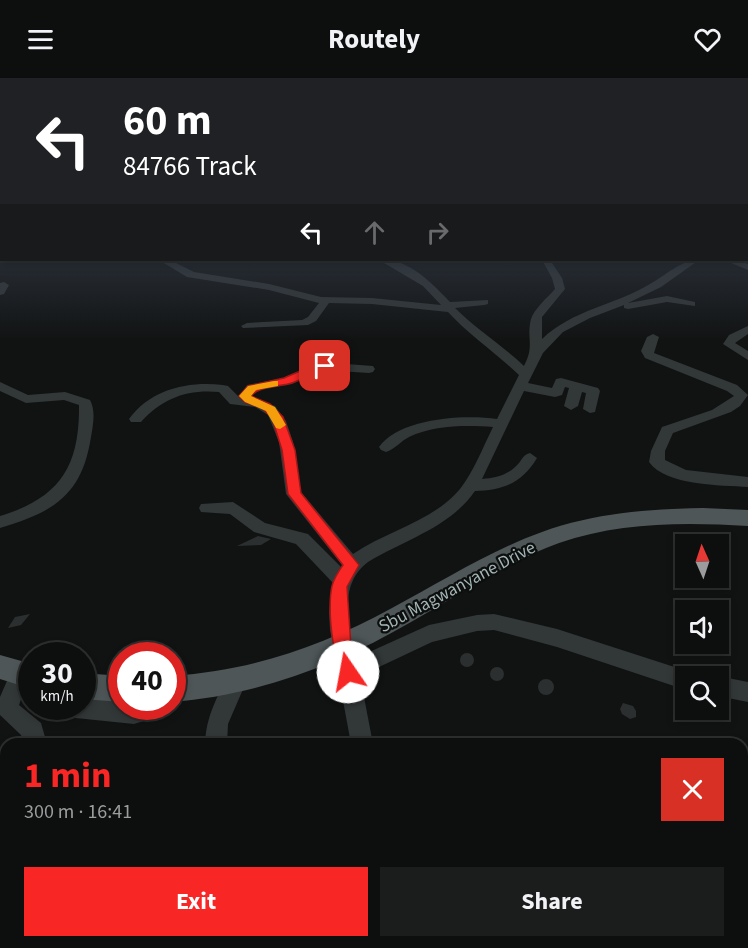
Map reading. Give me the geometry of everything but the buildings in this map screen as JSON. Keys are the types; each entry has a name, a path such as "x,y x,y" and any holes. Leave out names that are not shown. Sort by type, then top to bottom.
{"main road":[{"name":"Sbu Magwanyane Drive","path":"186,688 236,680 300,664 343,647 492,564 567,532 623,521 670,516 748,518"}],"street":[{"path":"166,261 191,275 269,287 326,300 449,307 484,302"},
{"path":"386,261 419,278 524,381 556,393 561,382 593,391 590,409"},
{"path":"537,352 535,332 537,316 560,289 557,278 547,261"},
{"path":"361,738 343,647 339,601 347,572 367,554 448,511 460,500 471,485 537,352 550,337 564,327 658,284 692,261"},
{"path":"732,261 748,267"},
{"path":"609,307 626,307 663,299 691,304"},
{"path":"247,326 304,323 315,316 326,300"},
{"path":"748,329 733,337 729,344 748,356"},
{"path":"653,337 647,351 651,356 720,383 739,392 742,396 719,412 667,430 657,459 661,467 682,474 748,482"},
{"path":"347,572 294,494 289,450 277,417 271,409 246,398 248,390 287,381 318,367 369,369"},
{"path":"571,406 577,385"},
{"path":"0,386 26,399 71,397 85,403 87,412 81,458 76,471 63,491 45,506 0,522"},
{"path":"136,418 144,408 158,399 193,388 223,389 235,401 259,403"},
{"path":"386,447 400,435 413,430 468,421 502,424"},
{"path":"471,485 488,485 512,478 522,472 530,458"},
{"path":"207,508 233,508 260,528 302,539 347,572"},
{"path":"348,672 429,634 477,623 494,622 557,638 675,676"},
{"path":"17,673 7,706 9,711 27,724 35,738"},
{"path":"216,738 217,724 236,680"},
{"path":"186,694 203,686"},
{"path":"729,688 748,692"}],"slow traffic":[{"path":"274,384 252,388 245,396 271,409 280,425"}],"route":[{"path":"325,366 287,381 252,388 245,396 271,409 277,417 289,450 294,494 352,565 340,587 339,601 343,647 348,672"}]}
